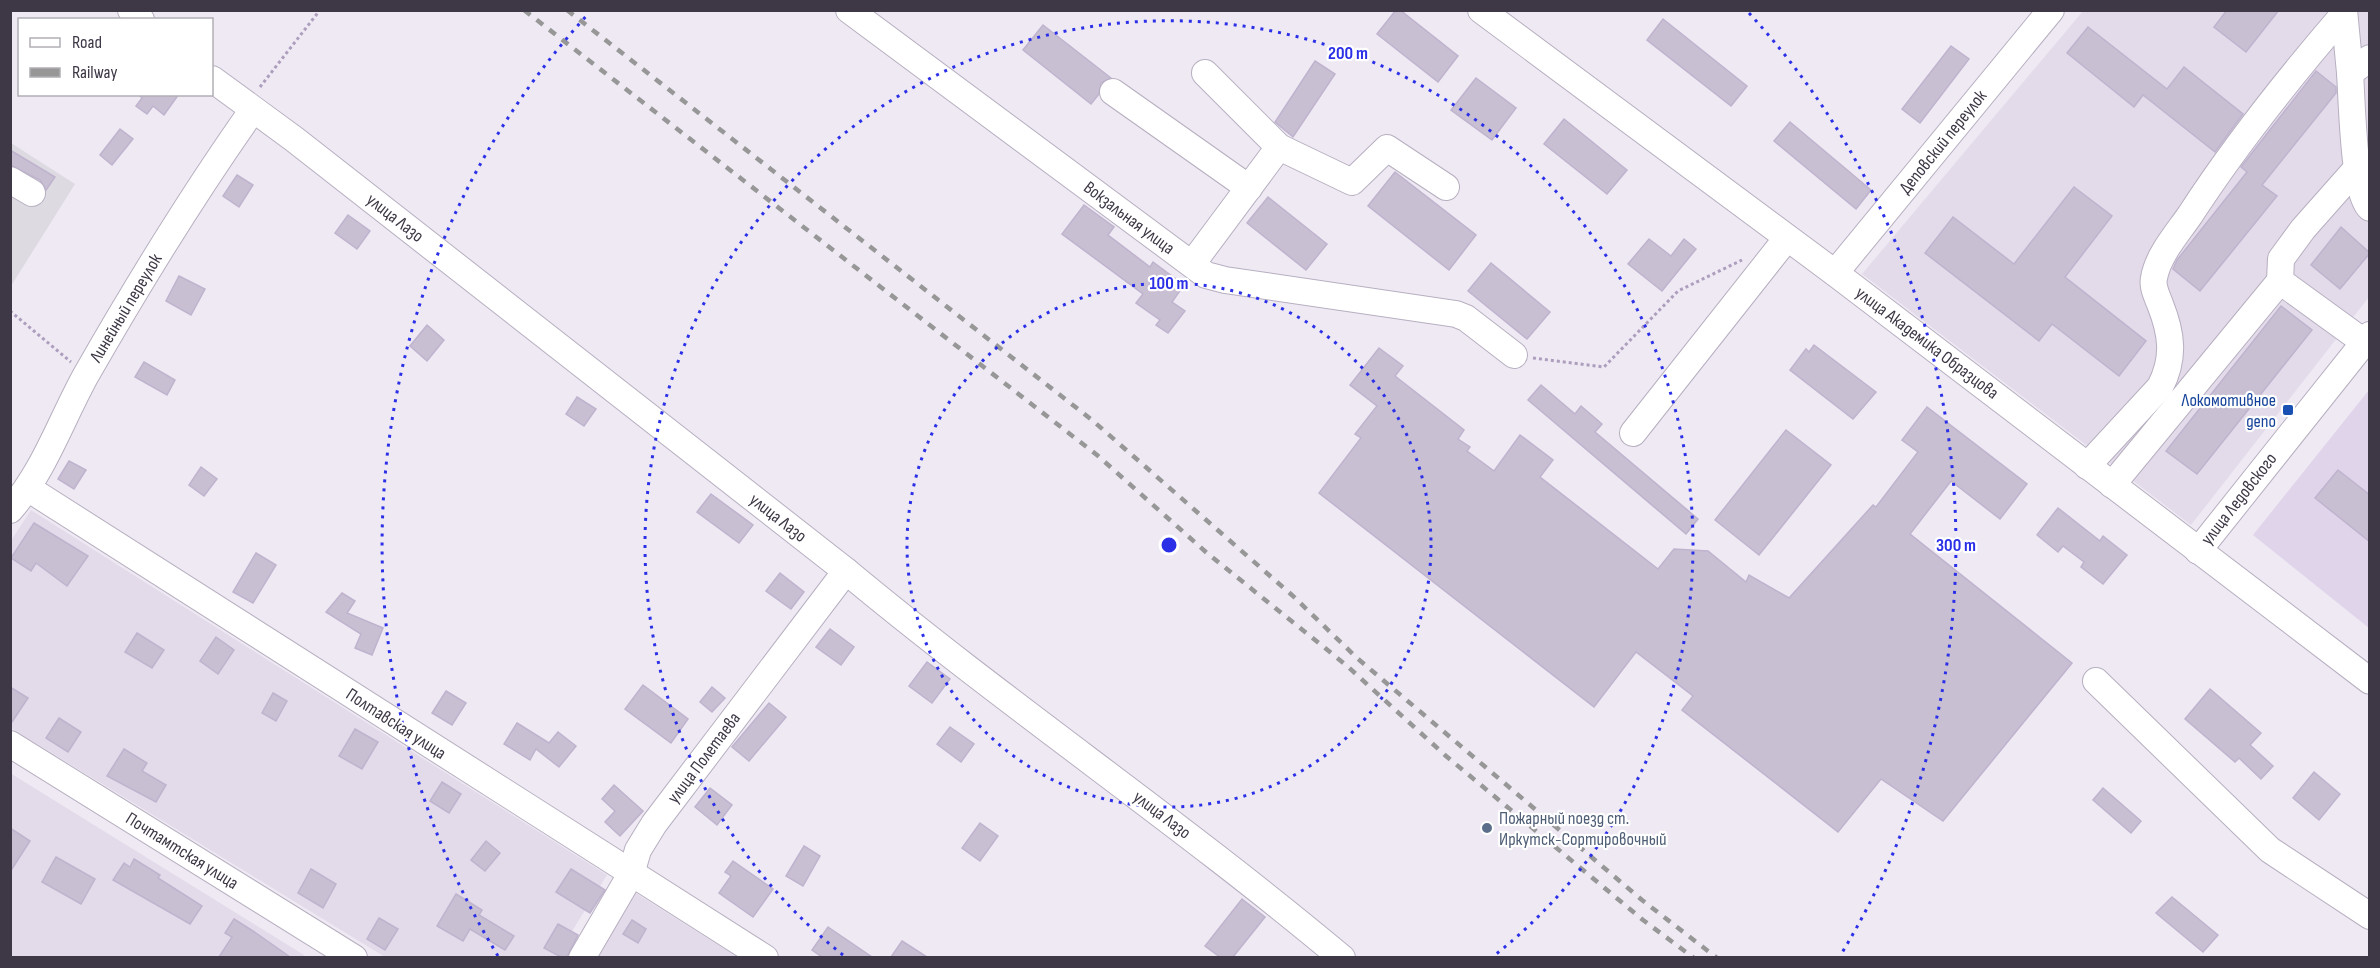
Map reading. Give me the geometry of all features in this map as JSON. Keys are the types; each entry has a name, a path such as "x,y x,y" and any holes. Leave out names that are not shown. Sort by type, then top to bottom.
{"street":[{"name":"Вокзальная улица","path":"849,10 1206,275 1225,280 1456,314 1466,318 1514,355"},
{"name":"улица Академика Образцова","path":"1480,10 1835,273 2198,551 2283,612 2370,681"},
{"name":"Деповский переулок","path":"1835,273 2051,10"},
{"path":"2344,13 2360,66 2357,168 2363,203 2370,208"},
{"path":"2086,466 2160,387 2166,376 2172,342 2170,329 2153,285 2159,262 2228,157 2280,89 2344,13"},
{"path":"1205,73 1279,147 1352,182 1387,148 1446,187"},
{"name":"улица Лазо","path":"213,81 253,103 294,139 846,571 911,625 1262,890 1342,957"},
{"path":"1113,92 1249,188"},
{"name":"Линейный переулок","path":"10,510 29,489 85,377 191,198 253,103"},
{"path":"1192,264 1279,147"},
{"path":"2112,485 2280,281 2281,259 2303,229 2357,168"},
{"path":"1633,433 1787,238"},
{"path":"2280,281 2367,338"},
{"name":"улица Ледовского","path":"2198,551 2367,338"},
{"name":"Полтавская улица","path":"29,489 631,874 765,957"},
{"name":"улица Полетаева","path":"582,957 631,874 638,850 654,824 846,571"},
{"path":"2096,681 2270,850 2370,916"},
{"name":"Почтамтская улица","path":"10,744 325,950 354,957"}],"path":[{"path":"253,103 320,10"},
{"path":"1514,355 1604,367 1678,291 1748,257"},
{"path":"10,311 64,355 85,377"}],"shaded area":[{"path":"2083,11 2369,11 2369,297 2191,525 1862,274"},
{"path":"11,143 75,184 11,286"},
{"path":"2369,390 2369,628 2253,535"},
{"path":"31,510 607,875 556,957 385,957 11,728 10,542"},
{"path":"10,773 304,955 303,957 11,957"},
{"path":"634,892 737,957 593,958"}],"building":[{"path":"1396,10 1400,10 1458,56 1438,82 1377,34"},
{"path":"2227,10 2279,10 2246,52 2214,27"},
{"path":"1663,19 1747,86 1731,106 1647,40"},
{"path":"1043,25 1111,78 1101,83 1099,94 1091,104 1023,50"},
{"path":"2088,27 2167,89 2184,67 2243,114 2215,152 2143,95 2134,107 2067,53"},
{"path":"1951,46 1969,59 1920,123 1902,109"},
{"path":"1315,61 1335,74 1293,137 1275,122"},
{"path":"2316,71 2336,87 2336,93 2262,185 2277,196 2200,291 2173,269 2177,260 2247,172 2241,167"},
{"path":"1476,78 1516,108 1492,140 1451,110"},
{"path":"140,96 178,96 164,115 153,106 147,114 136,106 142,98"},
{"path":"1564,119 1627,170 1607,194 1544,144"},
{"path":"1790,122 1871,190 1856,209 1774,141"},
{"path":"120,129 133,139 112,165 100,155"},
{"path":"10,150 55,177 46,190 40,180 10,165"},
{"path":"1395,172 1476,235 1449,270 1368,206"},
{"path":"237,175 253,185 239,207 223,196"},
{"path":"2074,187 2112,216 2065,277 2146,341 2119,376 2052,324 2039,341 1925,253 1953,217 2014,264"},
{"path":"1268,197 1327,244 1306,270 1247,223"},
{"path":"1084,205 1114,227 1108,235 1150,267 1153,262 1184,285 1172,302 1185,311 1168,333 1156,325 1160,320 1136,303 1143,294 1062,234"},
{"path":"348,215 370,231 357,249 335,233"},
{"path":"2341,227 2370,253 2340,289 2311,265"},
{"path":"1649,239 1671,256 1684,239 1696,249 1662,291 1628,264"},
{"path":"1491,263 1550,312 1527,339 1468,291"},
{"path":"179,276 205,289 191,315 166,301"},
{"path":"2281,306 2312,330 2197,474 2166,451"},
{"path":"427,325 444,340 427,361 410,346"},
{"path":"1814,345 1876,392 1853,419 1790,370 1806,349 1809,352"},
{"path":"1379,348 1403,366 1395,376 1464,430 1458,439 1470,447 1467,451 1494,471 1520,435 1553,460 1540,477 1658,569 1674,549 1708,551 1746,582 1749,575 1789,598 1873,505 1876,507 1918,452 1902,440 1927,407 2027,484 2000,519 1951,481 1910,534 2072,663 1943,821 1881,779 1838,832 1682,710 1693,696 1636,652 1594,707 1319,493 1361,438 1355,434 1377,406 1350,385"},
{"path":"144,362 175,380 167,395 135,377"},
{"path":"1541,385 1575,414 1581,406 1602,424 1595,432 1698,519 1686,534 1528,400"},
{"path":"577,397 596,409 584,426 566,414"},
{"path":"1786,430 1831,465 1759,555 1715,520"},
{"path":"69,461 86,470 74,489 58,479"},
{"path":"201,467 217,479 204,496 189,485"},
{"path":"2338,470 2370,495 2370,542 2315,498"},
{"path":"711,494 753,525 739,543 697,512"},
{"path":"2058,508 2100,541 2103,536 2127,555 2103,584 2081,567 2084,562 2063,546 2058,552 2037,535"},
{"path":"34,523 88,556 67,586 36,563 31,571 11,558"},
{"path":"256,553 276,565 253,603 233,592"},
{"path":"780,573 804,592 791,609 766,591"},
{"path":"342,593 355,601 347,613 383,628 372,655 355,648 361,634 326,612"},
{"path":"830,629 854,647 841,665 816,647"},
{"path":"137,633 164,650 152,668 125,652"},
{"path":"216,637 234,650 218,674 200,661"},
{"path":"927,662 950,679 932,703 909,686"},
{"path":"643,685 688,719 671,743 625,709"},
{"path":"10,687 28,698 10,725"},
{"path":"712,687 725,698 712,712 700,702"},
{"path":"2210,689 2261,733 2250,745 2273,766 2261,779 2239,758 2235,762 2185,719"},
{"path":"446,691 466,703 452,725 432,713"},
{"path":"273,693 287,701 276,721 262,713"},
{"path":"769,703 786,717 749,761 732,747"},
{"path":"59,718 81,732 68,752 46,738"},
{"path":"517,723 549,743 558,732 576,746 559,767 536,749 530,760 504,744"},
{"path":"950,727 974,744 961,762 937,744"},
{"path":"355,729 378,742 362,769 339,756"},
{"path":"124,749 147,763 142,771 166,785 156,802 107,776"},
{"path":"2314,772 2340,794 2319,820 2293,798"},
{"path":"442,782 461,794 449,813 430,801"},
{"path":"614,785 643,811 620,836 605,822 615,811 602,799"},
{"path":"710,788 732,805 717,825 695,807"},
{"path":"2103,788 2141,821 2131,833 2093,800"},
{"path":"980,823 998,836 980,861 962,848"},
{"path":"10,828 30,841 10,872"},
{"path":"486,841 500,853 485,871 471,860"},
{"path":"804,846 820,856 803,886 786,876"},
{"path":"56,857 95,879 81,904 42,882"},
{"path":"134,859 160,875 158,878 202,906 190,924 113,880 124,863 130,867"},
{"path":"733,861 773,889 753,917 719,893 731,876 725,872"},
{"path":"311,869 336,884 323,908 298,893"},
{"path":"571,869 605,890 590,913 556,892"},
{"path":"456,894 482,910 479,915 514,936 505,950 470,929 463,941 437,926"},
{"path":"2172,897 2218,935 2203,952 2156,913"},
{"path":"1242,899 1265,917 1233,957 1220,957 1205,946"},
{"path":"379,918 398,929 385,950 367,939"},
{"path":"234,919 290,957 219,957 232,937 225,933"},
{"path":"632,920 646,929 638,943 623,934"},
{"path":"558,924 578,935 567,957 561,957 544,948"},
{"path":"828,927 872,957 822,957 812,950"},
{"path":"902,941 927,957 891,957"}],"railway":[{"path":"524,10 1097,455 1207,553 1346,665 1446,756 1643,920 1694,958"},
{"path":"567,10 1092,420 1293,596 1357,658 1642,900 1717,958"}],"place":[{"name":"Локомотивное депо","path":"2288,410"},
{"name":"Пожарный поезд ст. Иркутск-Сортировочный","path":"1487,828"}]}
